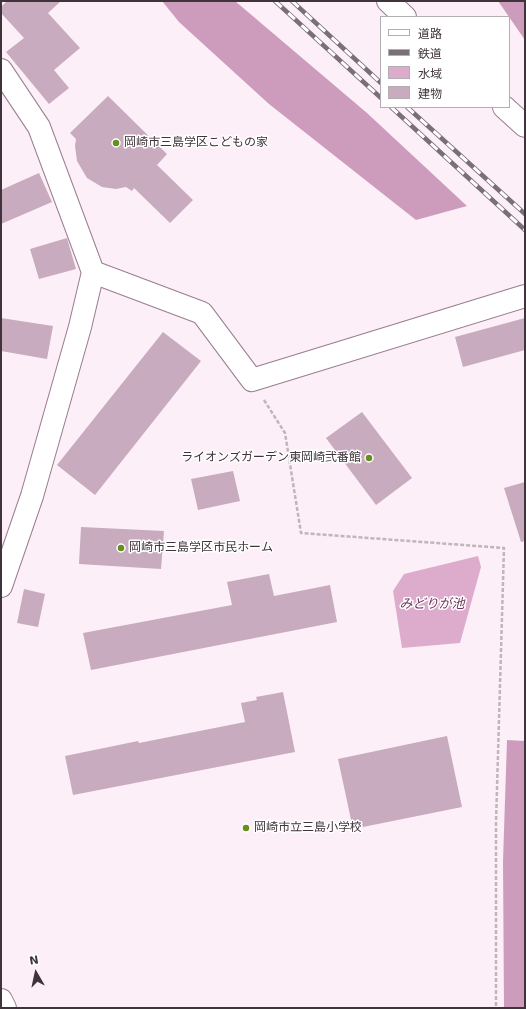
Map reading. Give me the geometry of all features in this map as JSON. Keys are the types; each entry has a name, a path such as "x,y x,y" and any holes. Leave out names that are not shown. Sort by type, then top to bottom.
{"street":[{"path":"388,1 404,16"},
{"path":"1,70 39,127 93,272 80,328 32,496 1,586"},
{"path":"505,108 525,126"},
{"path":"93,272 202,313 252,380 525,296"},
{"path":"1,1000 6,1008"}],"path":[{"path":"252,380 285,433 301,533 504,548 496,823 496,1008"}],"shaded area":[{"path":"162,1 235,1 367,113 467,206 416,220 269,104 179,22"},
{"path":"498,1 525,1 525,40 510,18 510,16 508,16"},
{"path":"507,740 525,741 525,1008 504,1008 503,861"}],"water":[{"name":"みどりが池","path":"478,556 481,567 460,643 402,648 393,591 404,574"}],"building":[{"path":"7,1 61,1 48,13 80,48 54,70 69,88 49,104 6,52 24,38 1,13 1,7"},
{"name":"岡崎市三島学区こどもの家","path":"108,96 167,154 157,165 193,200 170,223 134,188 132,191 126,187 116,189 102,187 87,178 77,161 75,146 76,139 70,133"},
{"path":"39,173 52,202 1,224 1,190"},
{"path":"67,238 76,269 39,279 30,249"},
{"path":"1,318 53,326 47,359 1,351"},
{"path":"525,318 525,350 463,367 455,337"},
{"path":"163,332 201,361 95,495 57,465"},
{"name":"ライオンズガーデン東岡崎弐番館","path":"362,412 412,478 376,505 326,438"},
{"path":"233,471 240,501 198,510 191,479"},
{"path":"525,482 525,541 521,542 504,488"},
{"name":"岡崎市三島学区市民ホーム","path":"81,527 164,531 161,569 79,564"},
{"path":"269,574 274,596 330,585 337,622 91,670 83,633 232,605 227,582"},
{"path":"24,589 45,594 38,627 17,623"},
{"path":"283,692 295,752 73,795 65,756 245,722 241,703 257,700 256,697"},
{"path":"447,736 462,807 353,829 338,759"}],"railway":[{"path":"275,1 380,97"},
{"path":"292,1 380,82"},
{"path":"392,108 525,230"},
{"path":"408,108 525,214"}],"place":[{"name":"岡崎市三島学区こどもの家","path":"116,143"},
{"name":"ライオンズガーデン東岡崎弐番館","path":"369,458"},
{"name":"岡崎市三島学区市民ホーム","path":"121,548"},
{"name":"岡崎市立三島小学校","path":"246,828"}]}
